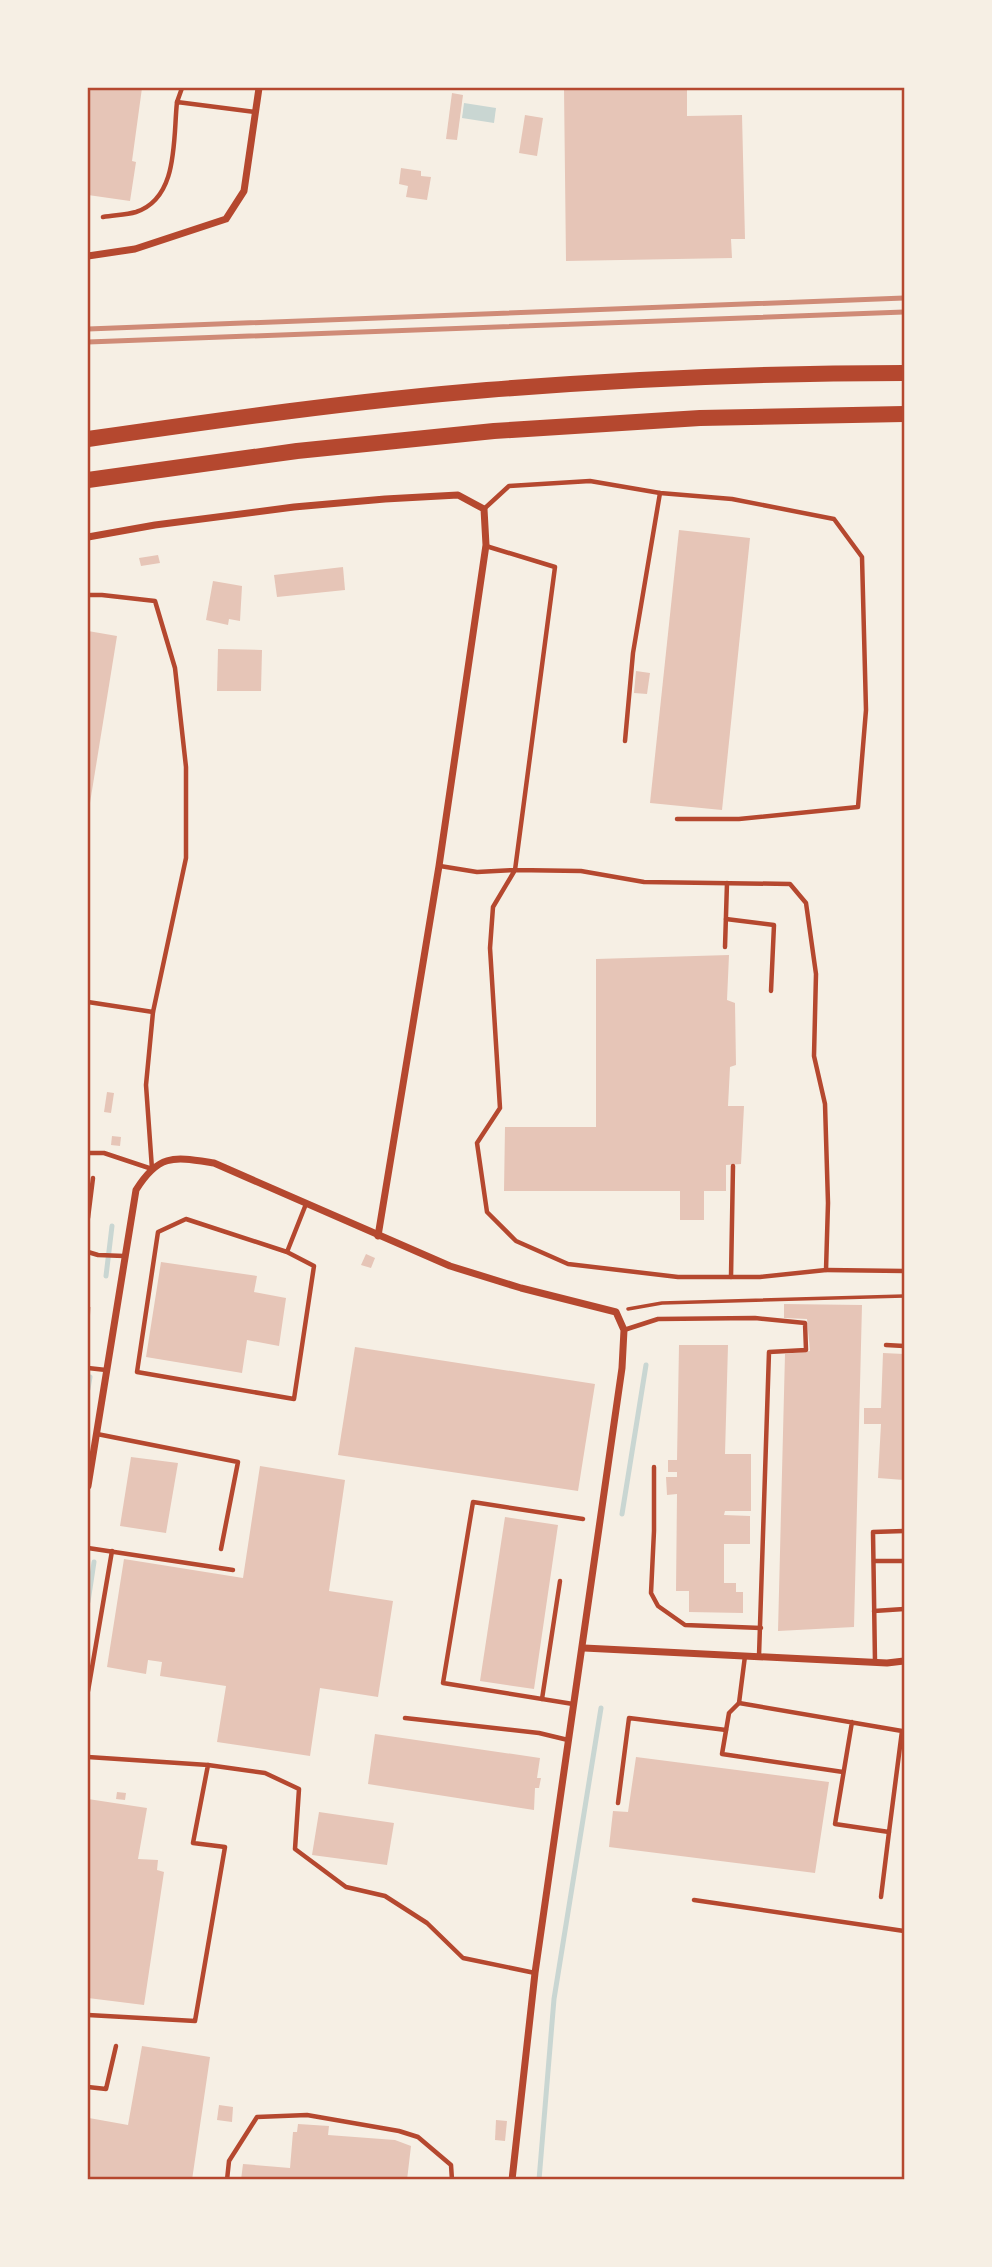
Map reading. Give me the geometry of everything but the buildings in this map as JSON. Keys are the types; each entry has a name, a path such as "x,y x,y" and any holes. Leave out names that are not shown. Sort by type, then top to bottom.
{"highway":[{"path":"88,439 280,412 486,390 687,378 905,373"},
{"path":"88,480 297,451 494,431 700,418 905,414"}],"street":[{"path":"88,256 135,249 226,219 244,191 259,88"},
{"path":"88,537 155,525 294,507 385,499 458,495 484,509 486,545 439,866 378,1236"},
{"path":"88,1486 136,1190 152,1169 165,1159 180,1158 214,1163 378,1236 473,1273 616,1312 624,1330 622,1368 535,1973 512,2179"},
{"path":"583,1648 875,1663 905,1661"},
{"path":"887,1663 905,1668"}],"lane":[{"path":"103,216 138,211 158,198 169,180 177,102 182,88"},
{"path":"177,102 256,112"},
{"path":"484,509 509,486 537,482 590,481 660,493 732,499 834,519 862,557 866,710 858,807 739,819 677,818"},
{"path":"625,741 633,653 660,493"},
{"path":"486,545 555,567 515,870 493,907 490,948 500,1108 477,1143 487,1212 516,1241 568,1264 678,1277 791,1275 826,1270 905,1271"},
{"path":"88,596 102,594 155,601 175,668 186,767 186,858 153,1012 146,1085 152,1169 104,1153 88,1153"},
{"path":"439,866 477,872 581,871 644,882 790,884 806,904 816,974 814,1056 825,1104 828,1203 826,1270"},
{"path":"725,947 727,883"},
{"path":"726,919 774,925 771,991"},
{"path":"88,1002 153,1012"},
{"path":"731,1277 733,1166"},
{"path":"88,1218 93,1178"},
{"path":"287,1252 306,1203"},
{"path":"187,1219 287,1252 314,1266 294,1399 137,1372 158,1231 187,1219"},
{"path":"88,1252 124,1256"},
{"path":"624,1330 658,1319 755,1318 805,1324 806,1350 769,1352 759,1657"},
{"path":"886,1345 905,1346"},
{"path":"88,1368 106,1370"},
{"path":"96,1434 238,1462 221,1549"},
{"path":"654,1467 651,1593 658,1606 685,1625 761,1628"},
{"path":"574,1704 443,1683 473,1502 583,1518"},
{"path":"875,1663 873,1532 905,1531"},
{"path":"88,1548 233,1570"},
{"path":"88,1691 112,1551"},
{"path":"874,1561 905,1561"},
{"path":"542,1699 560,1581"},
{"path":"874,1611 905,1609"},
{"path":"745,1656 739,1703 729,1713 722,1754 843,1772"},
{"path":"739,1703 902,1731 881,1897"},
{"path":"618,1803 629,1717 726,1730"},
{"path":"405,1718 539,1733 568,1740"},
{"path":"852,1722 835,1824 889,1832"},
{"path":"88,1757 208,1765 265,1773 299,1789 295,1849 346,1887 385,1896 427,1923 463,1958 535,1973"},
{"path":"88,2015 195,2021 225,1847 193,1843 208,1765"},
{"path":"694,1900 905,1931"},
{"path":"88,2087 106,2090 116,2046"},
{"path":"228,2179 229,2161 257,2117 307,2115 399,2131 418,2137 451,2165 452,2179"}],"path":[{"path":"616,1312 662,1303 905,1296"}],"shaded area":[{"path":"464,103 496,108 494,123 462,118"}],"waterway":[{"path":"106,1276 112,1226"},
{"path":"622,1514 646,1365"},
{"path":"88,1389 90,1377"},
{"path":"88,1602 94,1562"},
{"path":"539,2180 554,1999 601,1708"}],"railway":[{"path":"88,329 904,298"},
{"path":"88,342 904,312"}]}
